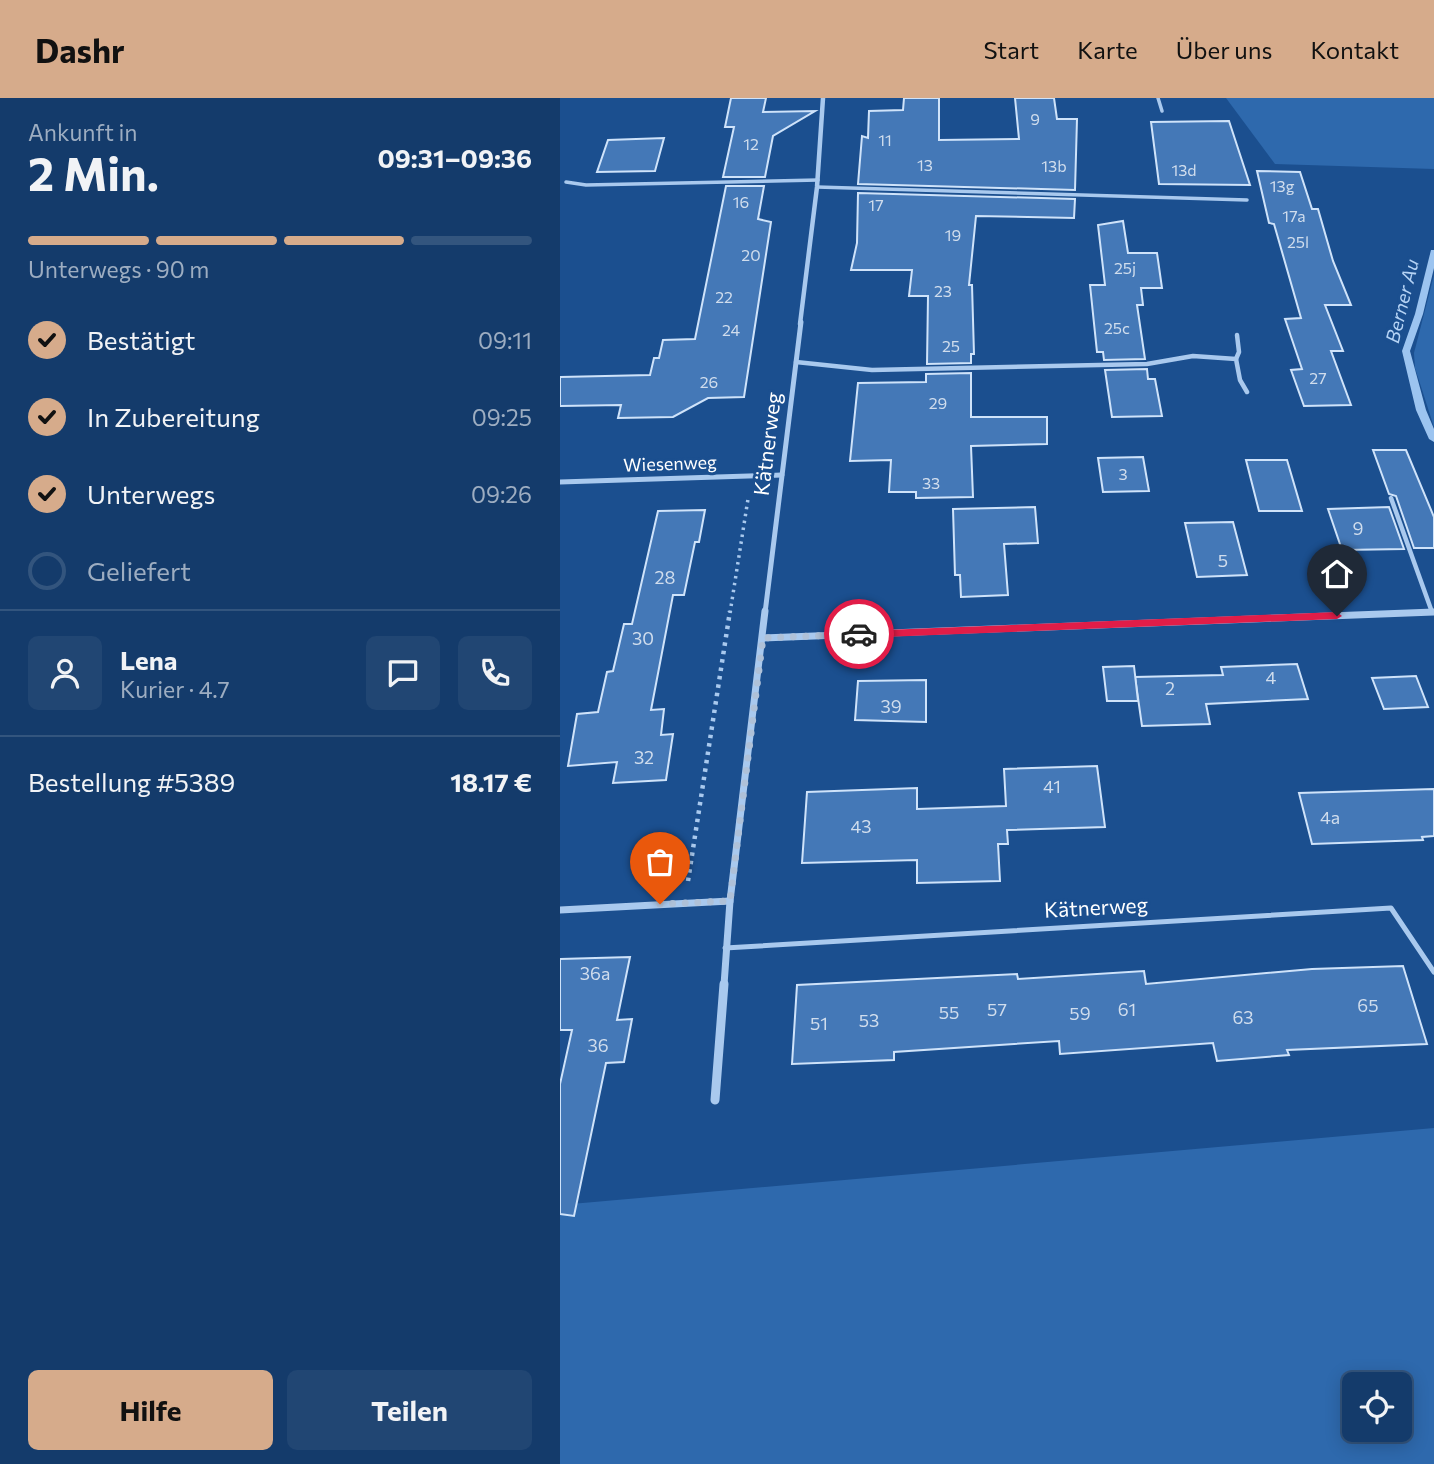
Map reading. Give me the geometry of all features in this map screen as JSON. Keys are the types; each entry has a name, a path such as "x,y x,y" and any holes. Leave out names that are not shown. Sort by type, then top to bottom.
{"street":[{"name":"Kätnerweg","path":"715,1100 730,901 818,180 823,98"},
{"name":"Wiesenweg","path":"560,482 782,475"},
{"path":"763,638 1433,612"},
{"path":"560,910 730,901"}],"lane":[{"path":"1158,98 1162,111"},
{"path":"566,181 586,185 818,180"},
{"path":"817,187 1085,193 1247,200"},
{"path":"1237,335 1239,352 1236,359 1240,380 1247,392"},
{"path":"796,362 872,370 1147,364 1193,356 1236,359"},
{"path":"1391,498 1433,612"},
{"name":"Kätnerweg","path":"725,948 1391,908 1434,972"}],"path":[{"path":"685,902 751,476"}],"shaded area":[{"path":"1226,98 1434,98 1434,169 1275,164"},
{"path":"1434,275 1434,427 1415,368 1414,353"},
{"path":"1434,1128 1434,1464 560,1464 560,1205"}],"building":[{"path":"731,98 766,98 763,112 815,111 773,136 765,177 723,177 734,127 725,127"},
{"path":"904,98 939,98 939,140 1019,139 1015,98 1054,98 1057,119 1077,119 1075,190 858,184 862,136 868,138 869,111 903,110"},
{"path":"1229,121 1250,185 1159,184 1151,122"},
{"path":"664,138 655,171 597,172 608,140"},
{"path":"1257,171 1300,172 1312,209 1318,209 1333,261 1351,305 1325,305 1343,351 1331,351 1351,405 1304,406 1291,370 1302,369 1285,319 1301,318 1274,224 1269,223"},
{"path":"726,186 764,186 758,219 771,222 744,397 708,398 673,417 618,418 621,405 560,406 560,377 650,375 654,358 659,358 663,340 695,339"},
{"path":"858,193 1075,199 1074,218 976,216 969,285 972,285 974,354 971,354 971,363 927,364 928,296 909,296 912,270 851,270 857,243"},
{"path":"1123,221 1128,253 1157,253 1162,288 1141,288 1143,305 1137,305 1145,359 1104,360 1103,352 1097,352 1090,285 1105,285 1098,225"},
{"path":"1147,369 1148,379 1155,379 1162,416 1112,417 1105,370"},
{"path":"971,373 971,417 1047,417 1047,444 971,446 973,497 916,498 916,492 889,492 891,460 850,461 858,383 926,382 926,374"},
{"path":"1373,450 1406,450 1434,517 1434,548 1414,548 1396,496 1389,494"},
{"path":"1143,457 1149,491 1103,492 1098,458"},
{"path":"1246,460 1287,460 1302,511 1259,511"},
{"path":"1035,507 1038,543 1004,544 1008,595 961,597 960,575 955,575 953,509"},
{"path":"1389,507 1404,549 1342,550 1328,509"},
{"path":"705,510 684,595 673,595 651,710 664,709 661,735 673,734 666,780 613,783 617,762 568,766 577,714 598,712 607,672 613,671 624,624 632,624 658,511"},
{"path":"1233,522 1247,575 1197,577 1185,523"},
{"path":"1297,664 1308,699 1206,704 1210,724 1142,726 1135,677 1223,675 1221,667"},
{"path":"1134,666 1138,701 1107,701 1103,667"},
{"path":"1416,676 1428,707 1384,709 1372,678"},
{"path":"926,680 926,722 855,720 858,681"},
{"path":"1097,766 1105,827 1007,830 1008,844 998,844 1000,881 917,883 917,860 802,863 807,792 917,788 917,809 1006,806 1004,769"},
{"path":"1434,789 1434,836 1422,837 1423,840 1312,844 1299,793"},
{"path":"630,957 617,1020 632,1019 624,1062 606,1063 574,1216 560,1214 560,1084 572,1030 560,1030 560,959"},
{"path":"1403,966 1427,1044 1287,1050 1289,1055 1217,1061 1213,1043 1060,1054 1059,1041 894,1052 894,1060 792,1064 797,985 1017,974 1018,979 1144,971 1146,984 1312,969"}],"waterway":[{"name":"Berner Au","path":"1434,252 1419,314 1406,351 1421,410 1434,439"}],"way so far":[{"path":"660,904 730,901 763,638 859,634"}],"route":[{"path":"859,634 1337,616"}]}
